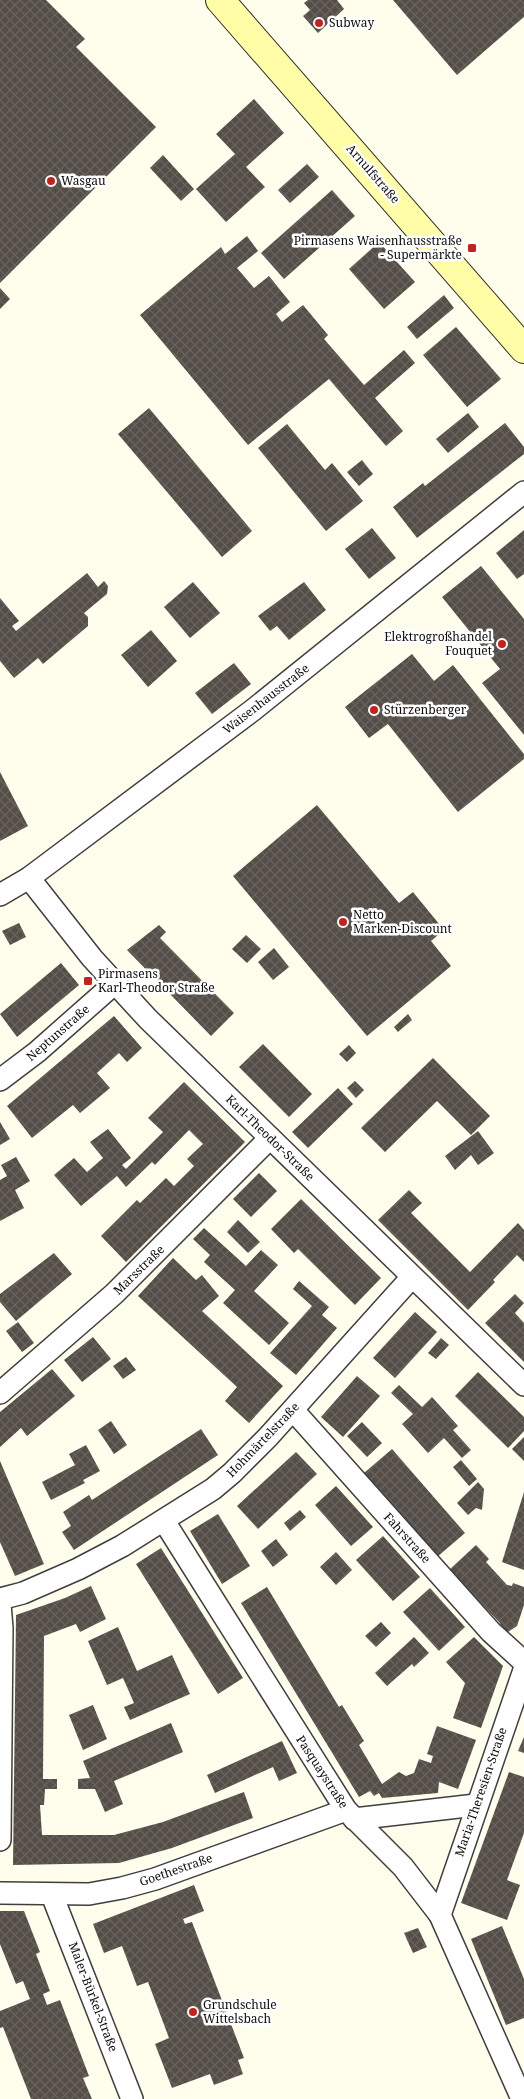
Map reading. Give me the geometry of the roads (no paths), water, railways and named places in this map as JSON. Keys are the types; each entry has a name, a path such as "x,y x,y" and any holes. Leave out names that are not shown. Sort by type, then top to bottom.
{"street":[{"name":"Arnulfstraße","path":"220,0 524,349"},
{"name":"Waisenhausstraße","path":"0,895 29,878 253,710 524,492"},
{"name":"Karl-Theodor-Straße","path":"29,878 114,984 524,1385"},
{"name":"Neptunstraße","path":"0,1080 37,1052 114,984"},
{"name":"Marsstraße","path":"0,1393 114,1294 270,1138"},
{"name":"Hohmärtelstraße","path":"0,1599 23,1593 78,1569 164,1521 232,1473 293,1410 412,1277"},
{"name":"Fahrstraße","path":"293,1410 491,1632 524,1662"},
{"name":"Pasquaystraße","path":"164,1521 350,1815 404,1867 440,1915 522,2099"},
{"path":"0,1604 2,1628 0,1840"},
{"name":"Maria-Theresien-Straße","path":"440,1915 476,1805 524,1670"},
{"name":"Goethestraße","path":"0,1893 88,1894 155,1879 350,1815 476,1805"},
{"name":"Maler-Bürkel-Straße","path":"52,1895 132,2099"}],"place":[{"name":"Subway","path":"319,23"},
{"name":"Wasgau","path":"51,181"},
{"name":"Pirmasens Waisenhausstraße - Supermärkte","path":"472,248"},
{"name":"Elektrogroßhandel Fouquet","path":"502,644"},
{"name":"Stürzenberger","path":"374,710"},
{"name":"Netto Marken-Discount","path":"343,922"},
{"name":"Pirmasens Karl-Theodor Straße","path":"88,981"},
{"name":"Grundschule Wittelsbach","path":"193,2012"}]}
